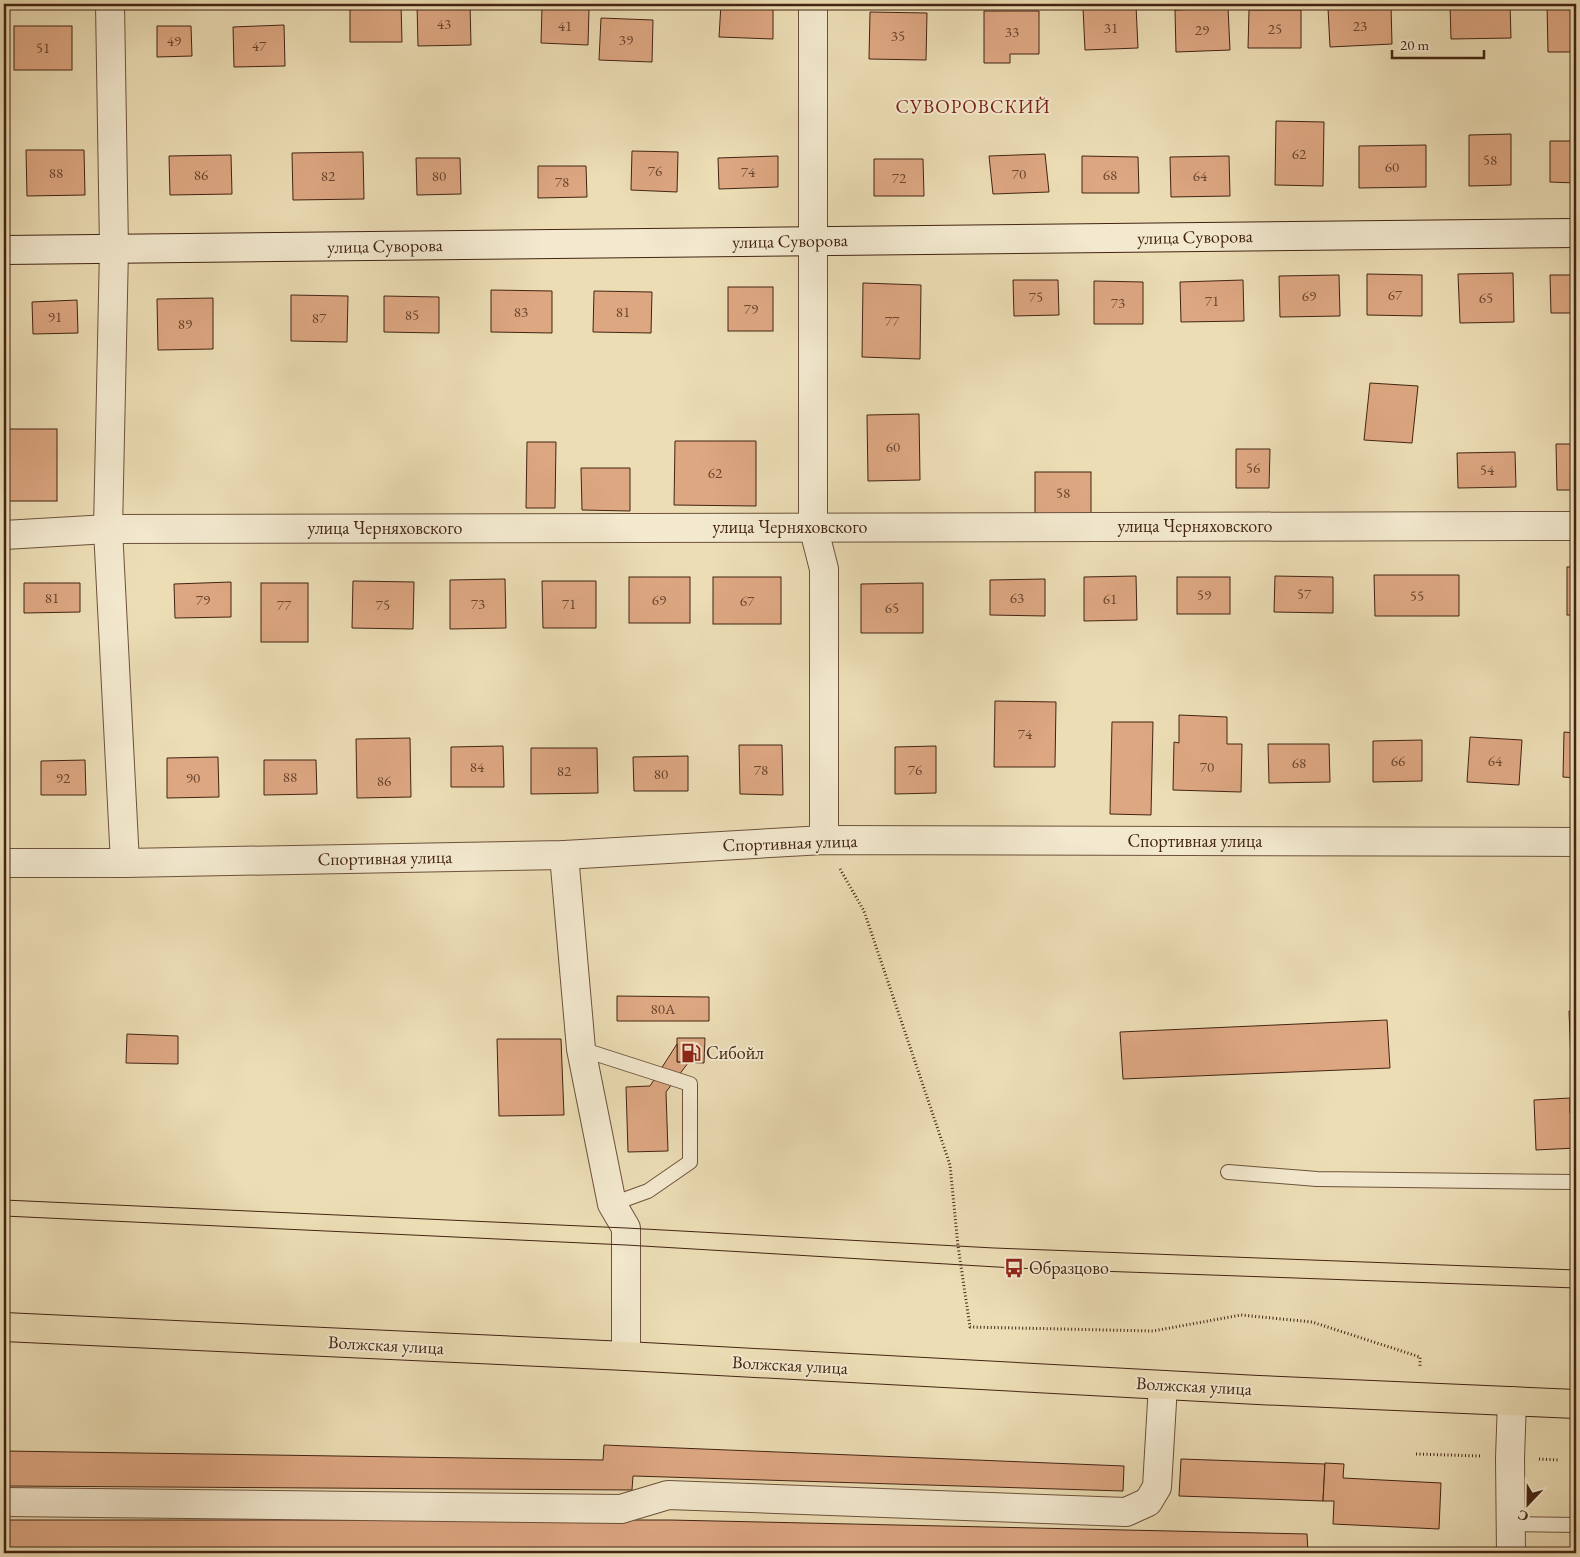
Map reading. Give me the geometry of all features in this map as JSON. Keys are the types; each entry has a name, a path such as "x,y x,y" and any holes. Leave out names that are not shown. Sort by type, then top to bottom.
{"main road":[{"name":"Волжская улица","path":"4,1328 626,1356 1163,1385 1576,1404"}],"street":[{"path":"110,4 114,249 108,529 125,863"},
{"path":"813,4 813,526 824,569 824,840"},
{"name":"улица Суворова","path":"4,250 1576,233"},
{"name":"улица Черняховского","path":"4,534 108,529 813,526 1576,526"},
{"name":"Спортивная улица","path":"4,863 125,863 564,855 824,840 1576,842"},
{"path":"564,855 581,1049 612,1204 626,1228 626,1356"},
{"path":"4,1502 621,1509 668,1495 1126,1512 1148,1502 1157,1487 1163,1385"},
{"path":"1511,1553 1510,1458 1512,1401"}],"lane":[{"path":"581,1049 690,1084 690,1162 648,1191 612,1204"},
{"path":"1228,1172 1317,1179 1576,1182"},
{"path":"1512,1524 1576,1524"}],"path":[{"path":"824,840 864,911 950,1165 958,1246 970,1327 1153,1331 1241,1316 1312,1322 1420,1357 1420,1366"}],"building":[{"path":"350,4 401,4 402,42 350,42"},
{"path":"417,4 470,4 471,45 418,46"},
{"path":"721,4 773,4 773,39 719,37"},
{"path":"1450,4 1510,4 1511,38 1451,39"},
{"path":"1547,4 1576,4 1576,52 1548,52"},
{"path":"1136,6 1138,48 1085,50 1083,8"},
{"path":"1391,6 1392,44 1330,47 1328,8"},
{"path":"542,7 589,9 588,45 541,43"},
{"path":"1228,8 1230,50 1176,52 1175,10"},
{"path":"1249,10 1301,10 1301,48 1248,48"},
{"path":"984,11 1039,11 1039,54 1010,54 1010,63 984,63"},
{"path":"870,12 927,13 926,60 869,59"},
{"path":"601,18 653,20 652,62 599,60"},
{"path":"284,25 285,66 234,67 233,27"},
{"path":"14,26 72,26 72,70 14,70"},
{"path":"157,26 191,26 192,56 157,57"},
{"path":"1276,121 1324,122 1323,186 1275,185"},
{"path":"1511,134 1511,185 1469,186 1469,135"},
{"path":"1550,141 1576,141 1576,183 1550,182"},
{"path":"1426,145 1426,187 1359,188 1359,146"},
{"path":"26,150 84,150 85,195 27,196"},
{"path":"632,151 678,152 677,192 631,190"},
{"path":"363,152 364,199 293,200 292,153"},
{"path":"1045,154 1049,192 993,194 989,156"},
{"path":"231,155 232,194 170,195 169,156"},
{"path":"778,156 778,187 719,189 718,158"},
{"path":"1082,156 1138,157 1139,193 1082,193"},
{"path":"1229,156 1230,196 1171,197 1170,157"},
{"path":"416,158 460,158 461,194 417,195"},
{"path":"874,159 923,159 924,196 874,196"},
{"path":"538,166 586,166 587,197 538,198"},
{"path":"1513,273 1514,322 1460,323 1458,274"},
{"path":"1367,274 1422,275 1422,316 1367,315"},
{"path":"1339,275 1340,316 1280,317 1279,276"},
{"path":"1550,275 1576,275 1576,313 1551,313"},
{"path":"1013,280 1058,280 1059,315 1014,316"},
{"path":"1243,280 1244,321 1181,322 1180,282"},
{"path":"1094,281 1143,282 1143,324 1094,324"},
{"path":"863,283 921,285 920,359 862,357"},
{"path":"728,287 773,287 773,331 728,331"},
{"path":"491,290 552,291 552,333 491,332"},
{"path":"594,291 652,292 651,333 593,332"},
{"path":"291,295 348,296 347,342 291,341"},
{"path":"384,296 439,297 439,333 384,332"},
{"path":"213,298 213,349 158,350 157,299"},
{"path":"77,300 78,333 33,334 32,302"},
{"path":"1370,383 1418,386 1412,443 1364,440"},
{"path":"919,414 920,480 868,481 867,415"},
{"path":"4,429 57,429 57,501 4,501"},
{"path":"675,441 756,441 756,506 674,505"},
{"path":"527,442 556,442 555,508 526,508"},
{"path":"1556,444 1576,444 1576,490 1557,490"},
{"path":"1236,449 1270,449 1269,488 1236,488"},
{"path":"1515,452 1516,487 1458,488 1457,453"},
{"path":"581,468 630,468 630,511 582,510"},
{"path":"1035,472 1091,472 1091,514 1035,514"},
{"path":"1567,567 1576,567 1576,615 1567,615"},
{"path":"1374,575 1459,575 1459,616 1375,616"},
{"path":"1136,576 1137,620 1084,621 1084,577"},
{"path":"1275,576 1333,577 1333,613 1274,612"},
{"path":"629,577 690,577 690,623 629,623"},
{"path":"713,577 781,577 781,624 713,624"},
{"path":"1177,577 1230,577 1230,614 1177,614"},
{"path":"505,579 506,628 450,629 450,580"},
{"path":"1045,579 1045,616 990,615 990,580"},
{"path":"353,581 414,582 413,629 352,628"},
{"path":"542,581 596,581 596,628 543,628"},
{"path":"231,582 231,617 175,618 174,584"},
{"path":"24,583 80,583 80,612 24,613"},
{"path":"261,583 308,583 308,642 261,642"},
{"path":"923,583 923,633 861,633 861,584"},
{"path":"995,701 1056,702 1055,767 994,767"},
{"path":"1179,715 1227,717 1227,744 1242,744 1241,792 1173,790 1174,742 1179,743"},
{"path":"1112,722 1153,722 1151,815 1110,814"},
{"path":"1564,732 1576,733 1576,778 1563,777"},
{"path":"1470,737 1522,740 1519,785 1467,782"},
{"path":"410,738 411,797 357,798 356,739"},
{"path":"1422,740 1422,781 1373,782 1373,741"},
{"path":"1268,744 1329,744 1330,782 1269,783"},
{"path":"739,745 782,745 783,795 740,794"},
{"path":"503,746 504,787 451,787 451,747"},
{"path":"936,746 936,793 895,794 895,747"},
{"path":"531,748 597,748 598,793 531,794"},
{"path":"688,756 688,791 634,791 633,757"},
{"path":"218,757 219,797 167,798 167,758"},
{"path":"85,760 86,795 41,795 41,761"},
{"path":"264,760 316,760 317,794 264,795"},
{"path":"617,996 709,997 709,1021 617,1021"},
{"path":"1569,1011 1576,1011 1576,1060 1571,1060"},
{"path":"1387,1020 1390,1068 1123,1079 1120,1032"},
{"path":"127,1034 178,1036 178,1064 126,1063"},
{"name":"Сибойл","path":"677,1038 705,1038 704,1063 677,1062"},
{"path":"497,1039 561,1039 564,1115 499,1116"},
{"path":"677,1044 677,1062 688,1063 666,1092 668,1151 628,1152 626,1087 650,1086"},
{"path":"1570,1098 1570,1113 1576,1113 1576,1148 1536,1150 1534,1100"},
{"path":"604,1445 1124,1466 1123,1491 633,1476 632,1490 4,1486 4,1451 603,1460"},
{"path":"1181,1459 1325,1464 1323,1501 1179,1496"},
{"path":"1325,1463 1344,1464 1343,1478 1441,1483 1439,1529 1333,1524 1334,1501 1323,1501"},
{"path":"4,1520 669,1520 1307,1534 1308,1553 4,1553"}],"tram line":[{"path":"4,1200 626,1228 994,1248 1576,1270"},
{"path":"4,1216 626,1245 1014,1268 1576,1288"}],"place":[{"name":"Сибойл","path":"691,1053"},
{"name":"Образцово","path":"1014,1268"}],"district":[{"name":"СУВОРОВСКИЙ","path":"973,106"}]}
